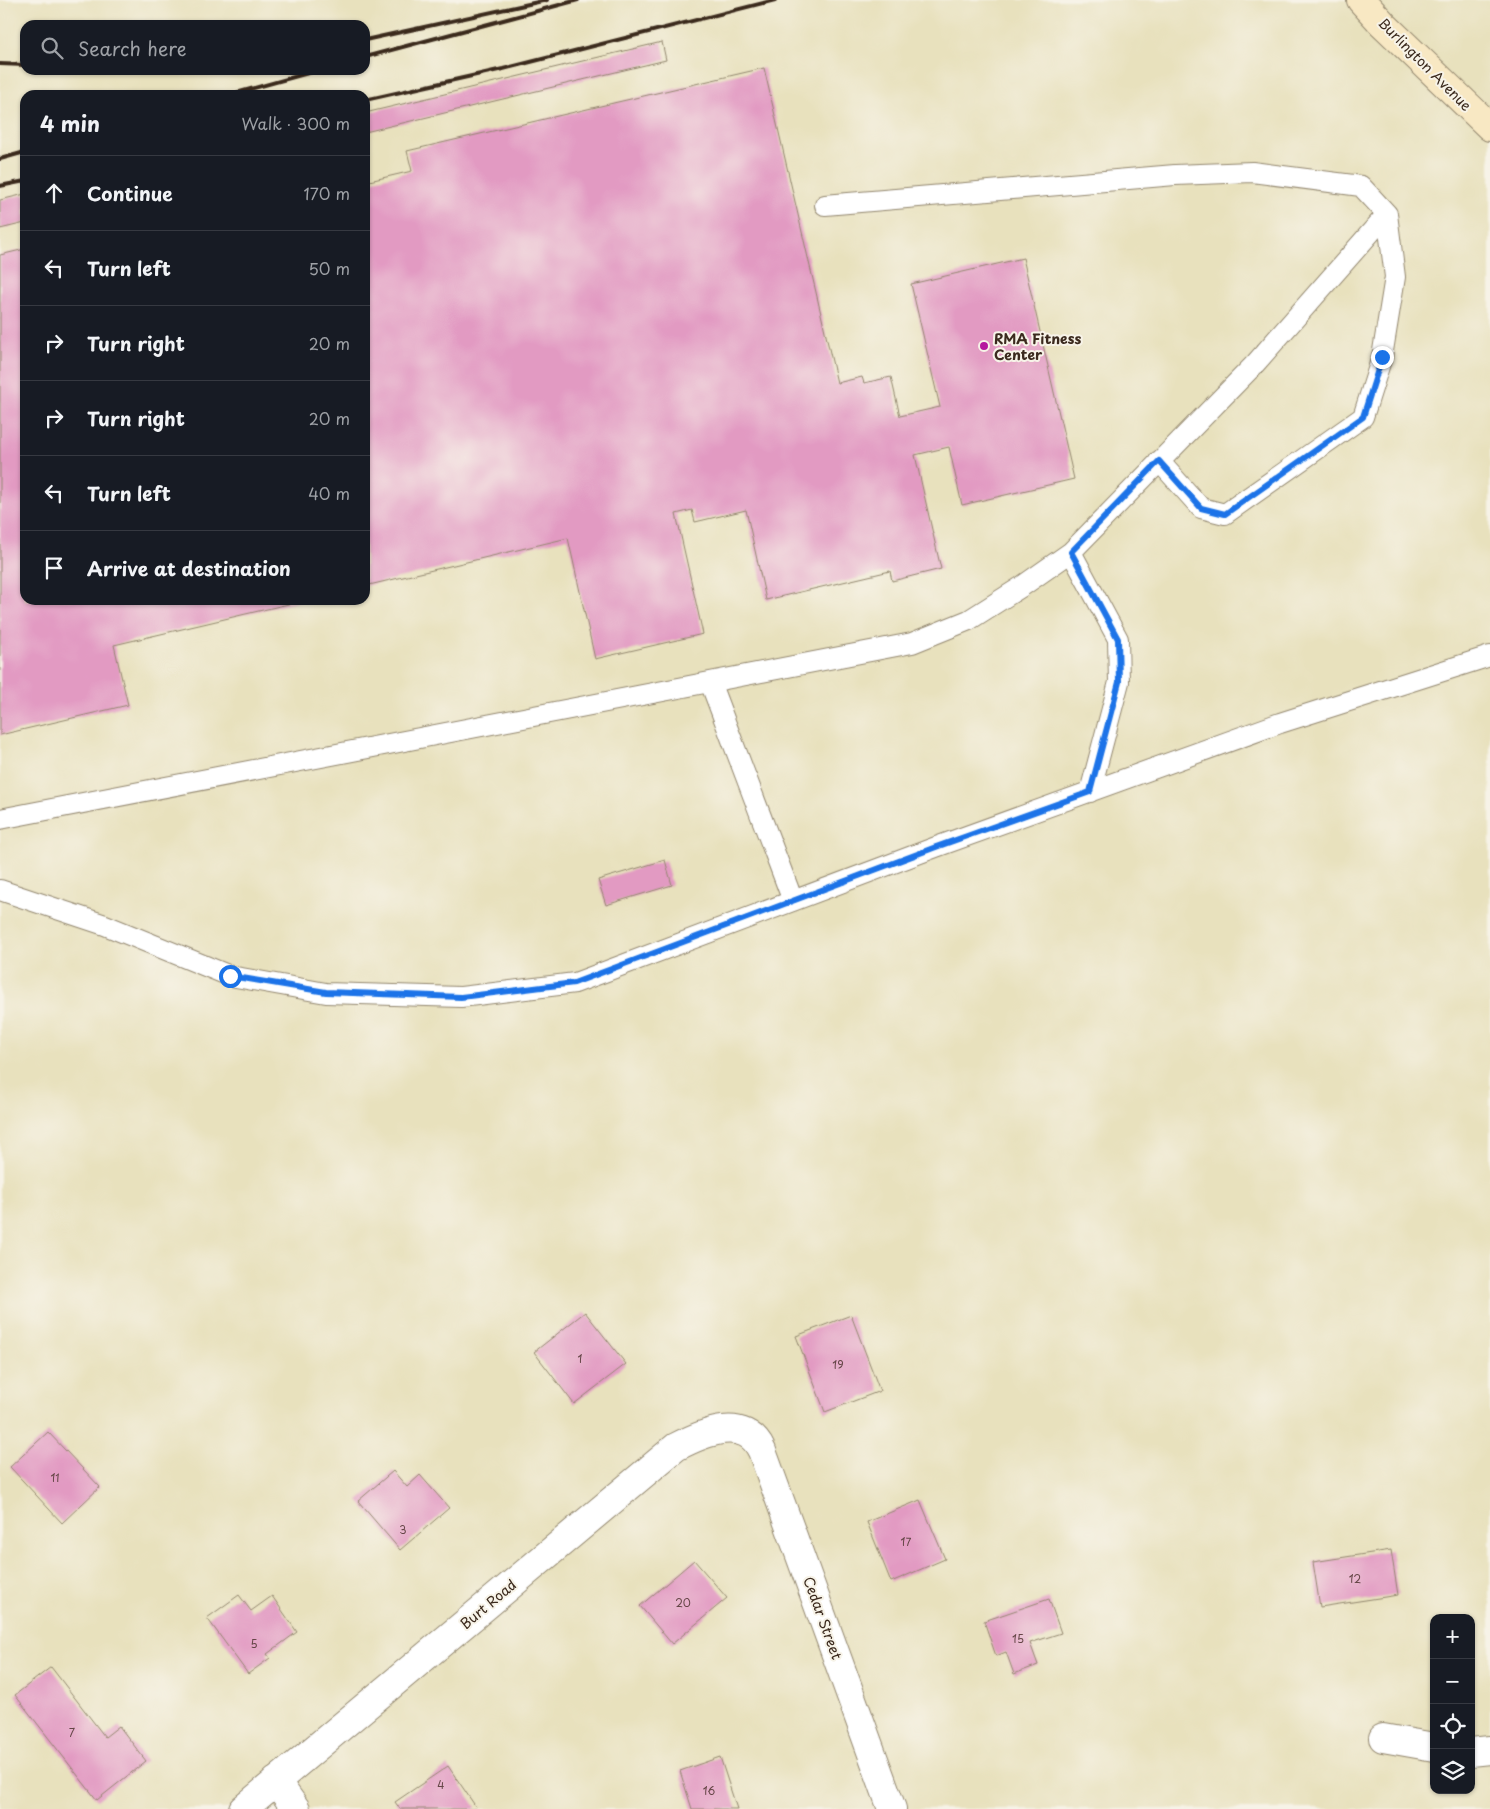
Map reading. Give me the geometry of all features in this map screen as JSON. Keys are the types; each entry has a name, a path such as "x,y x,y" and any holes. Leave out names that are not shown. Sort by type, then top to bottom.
{"main road":[{"name":"Burlington Avenue","path":"1361,0 1383,24 1490,127"}],"street":[{"name":"Burt Road","path":"243,1809 676,1447 707,1433 728,1430 746,1432"},
{"name":"Cedar Street","path":"746,1432 755,1439 762,1451 892,1809"},
{"path":"1383,1738 1430,1745"},
{"path":"1475,1752 1490,1750"},
{"path":"276,1781 296,1809"}],"lane":[{"path":"825,205 1175,175 1252,172 1361,186 1387,214 1395,276 1382,357 1363,417 1225,514 1201,508 1159,461"},
{"path":"0,819 912,643 969,620 1022,587 1071,552 1254,365 1387,214"},
{"path":"1071,552 1118,639 1119,682 1090,792"},
{"path":"0,890 105,925 230,976 326,992 461,997 574,983 1090,792 1280,724 1490,656"},
{"path":"710,682 793,901"}],"building":[{"path":"662,42 666,60 370,131 370,112"},
{"path":"764,68 837,383 862,377 864,383 891,377 900,416 940,407 911,284 1023,258 1074,479 962,505 949,447 915,455 941,569 892,581 890,571 766,600 746,510 695,522 692,510 676,514 703,634 595,659 568,538 370,585 370,181 412,171 407,151"},
{"path":"20,195 20,224 0,229 0,200"},
{"path":"20,250 20,605 284,605 114,645 128,705 0,735 0,255"},
{"path":"665,860 672,885 606,905 598,880"},
{"path":"585,1312 626,1364 574,1404 534,1352"},
{"path":"851,1315 880,1391 825,1412 796,1336"},
{"path":"48,1432 100,1487 62,1523 10,1467"},
{"path":"393,1471 407,1487 420,1475 449,1508 400,1550 358,1501"},
{"path":"920,1500 945,1559 891,1582 867,1522"},
{"path":"1391,1550 1398,1595 1320,1607 1313,1562"},
{"path":"694,1560 727,1598 672,1644 640,1606"},
{"path":"239,1595 251,1611 272,1596 297,1632 267,1654 270,1658 248,1674 207,1618"},
{"path":"1049,1599 1061,1633 1030,1643 1038,1665 1014,1674 1006,1652 996,1656 984,1621"},
{"path":"51,1667 105,1737 119,1726 146,1761 97,1800 15,1695"},
{"path":"720,1757 737,1809 692,1809 680,1771"},
{"path":"448,1766 476,1807 474,1809 400,1809 395,1802"}],"railway":[{"path":"370,39 547,0"},
{"path":"370,56 578,0"},
{"path":"370,99 503,69 775,0"},
{"path":"0,64 20,65"},
{"path":"247,90 301,75"},
{"path":"0,159 20,153"},
{"path":"0,186 20,182"}],"place":[{"name":"RMA Fitness Center","path":"984,346"}],"route":[{"path":"230,976 326,992 461,997 574,983 936,847 1090,792 1119,682 1118,639 1071,552 1159,461 1201,508 1225,514 1363,417 1382,357"}]}
